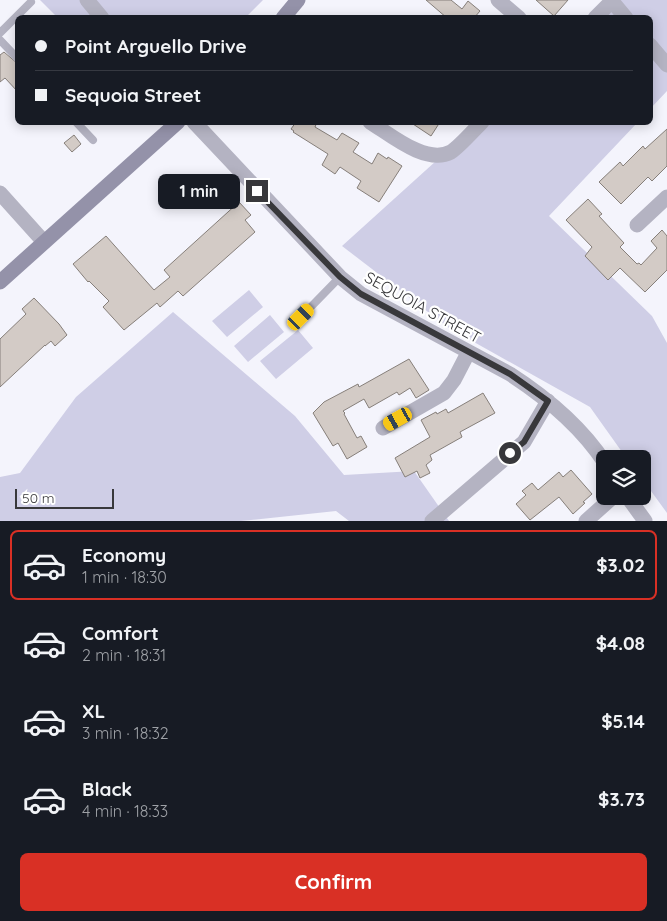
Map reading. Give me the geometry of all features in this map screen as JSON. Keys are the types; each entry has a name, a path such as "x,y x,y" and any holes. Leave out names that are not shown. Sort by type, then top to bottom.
{"street":[{"path":"87,0 100,15"},
{"path":"286,15 298,0"},
{"path":"498,0 516,15"},
{"path":"598,15 612,0 624,15"},
{"path":"653,49 667,65"},
{"path":"0,282 175,125"},
{"name":"SEQUOIA STREET","path":"197,125 340,277 361,294 510,374 548,401 597,450"},
{"path":"375,125 416,151 432,156 451,152 479,125"},
{"path":"0,193 44,242"},
{"path":"637,225 667,197"},
{"path":"382,428 444,393 454,380 468,353"},
{"path":"432,521 524,442 548,401"},
{"path":"586,521 604,505"},
{"path":"633,505 645,521"}],"lane":[{"path":"18,15 31,2"},
{"path":"0,33 15,18"},
{"path":"0,40 15,56"},
{"path":"79,125 93,140"},
{"path":"301,317 340,277"}],"shaded area":[{"path":"40,0 263,0 248,15 55,15"},
{"path":"614,0 667,0 667,91 653,106 653,15 597,15"},
{"path":"476,125 635,125 549,216 652,316 667,343 667,513 651,491 651,450 621,450 590,407 449,328 342,246"},
{"path":"249,290 263,307 227,337 212,321"},
{"path":"173,312 295,416 344,475 414,471 449,521 349,521 336,511 241,521 0,521 0,477 20,473 76,397"},
{"path":"270,315 284,332 248,362 234,346"},
{"path":"298,330 313,348 276,379 260,361"}],"building":[{"path":"426,0 451,0 462,9 468,1 480,11 477,15 444,15"},
{"path":"536,0 568,0 553,15"},
{"path":"4,52 15,61 15,89 5,78 0,82 0,55"},
{"path":"294,125 316,125 315,127 337,140 342,133 359,143 353,152 372,164 378,153 402,166 379,202 357,188 361,181 340,167 335,174 322,165 328,154 291,129"},
{"path":"414,125 438,125 431,136"},
{"path":"667,129 667,166 652,181 648,177 621,204 599,182 620,162 623,166 643,146 645,149"},
{"path":"74,135 81,144 72,152 64,143"},
{"path":"588,199 602,214 599,216 624,243 620,247 637,264 641,265 657,248 651,241 662,230 667,236 667,270 645,292 620,268 608,280 585,256 592,247 566,220"},
{"path":"239,202 251,215 245,220 255,232 183,296 178,291 160,307 157,303 124,330 103,307 109,301 88,282 73,264 106,236 154,290 170,277 164,270"},
{"path":"34,298 67,335 55,346 51,341 45,345 0,387 0,339 26,314 22,309"},
{"path":"409,359 429,390 416,398 410,388 399,395 397,392 369,408 364,399 343,411 357,438 361,436 367,447 347,459 338,443 333,446 313,413 324,402 358,384 359,387"},
{"path":"483,393 495,413 460,432 462,437 430,455 432,460 426,465 430,473 420,478 417,471 405,477 395,458 430,437 421,420 446,409 448,413"},
{"path":"571,470 592,494 573,514 559,497 530,520 516,504 526,495 522,491 532,483 538,490 559,472 563,477"}],"route":[{"path":"257,191 340,277 361,294 510,374 548,401 524,442 510,453"}]}
